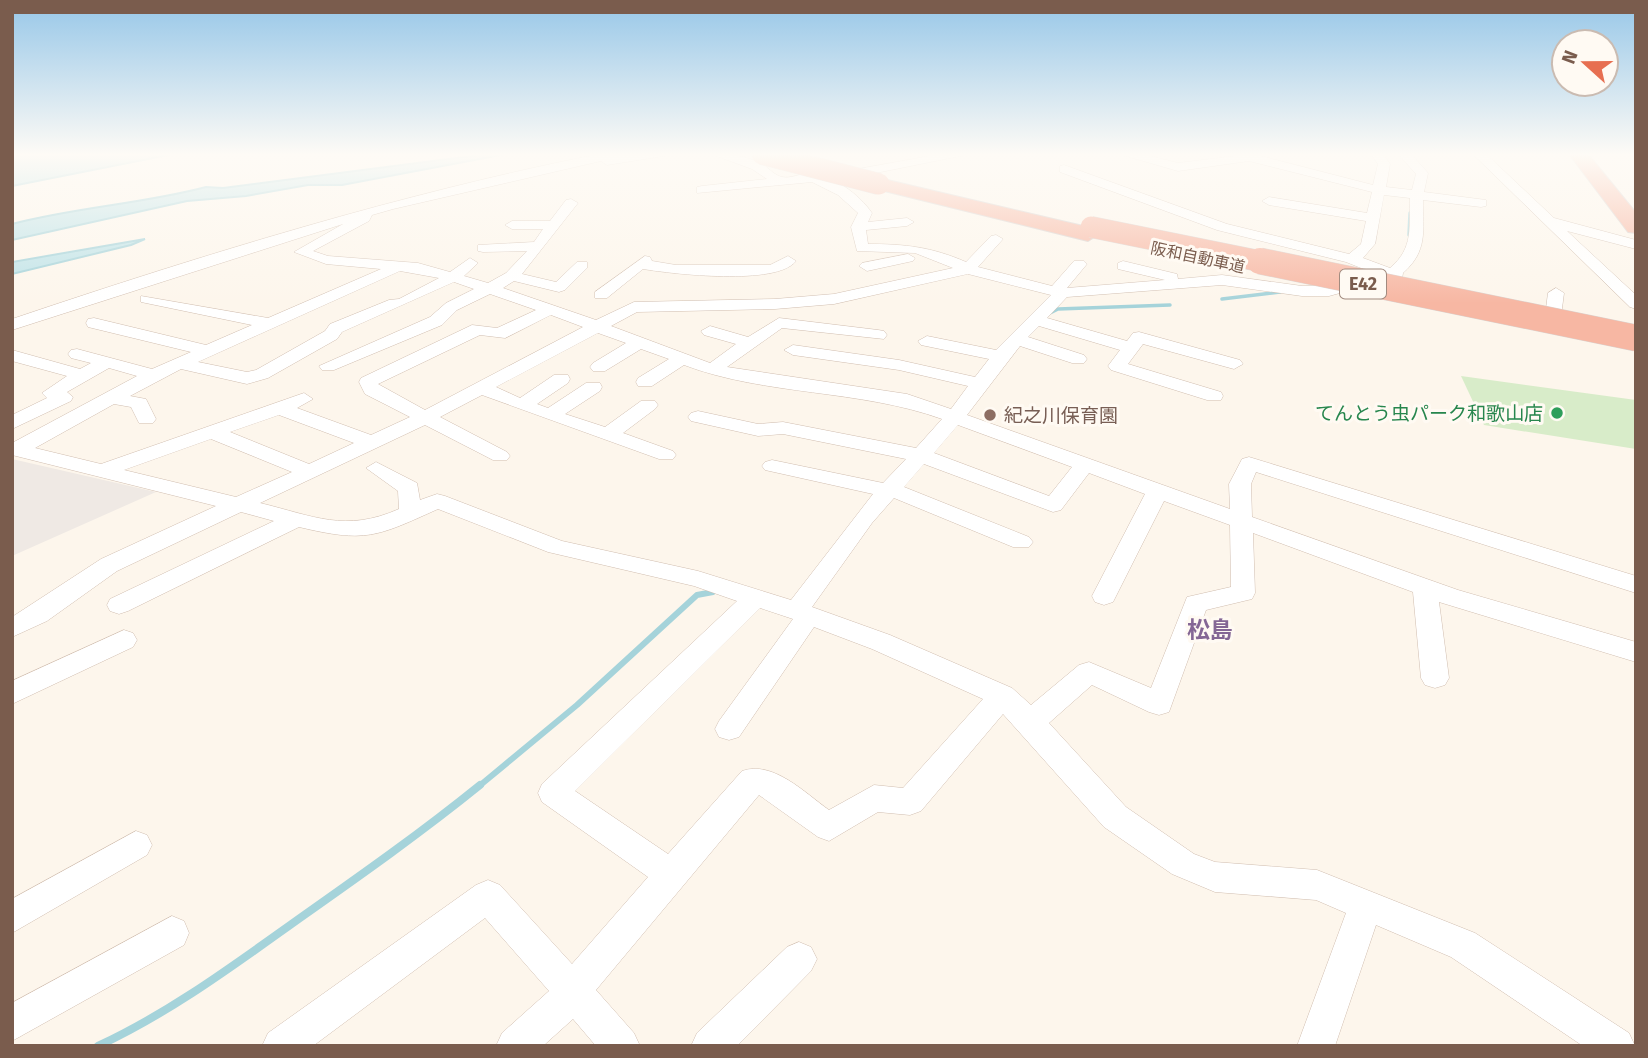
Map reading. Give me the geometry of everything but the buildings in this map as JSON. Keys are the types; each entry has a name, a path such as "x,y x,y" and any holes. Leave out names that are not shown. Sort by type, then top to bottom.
{"highway":[{"name":"阪和自動車道","path":"975,203 1089,230 1635,341"},
{"path":"1617,203 1636,227"}],"street":[{"path":"12,326 148,278 408,203"},
{"path":"328,366 436,321 442,312 494,289 511,276 571,203"},
{"path":"857,203 861,206 864,218 858,227 862,248 915,249 933,253 968,269 1059,292 1232,280 1283,289 1329,291 1389,273 1413,252 1414,203"},
{"path":"1158,203 1222,227 1351,260 1457,298 1553,316 1635,341"},
{"path":"1284,203 1374,218"},
{"path":"1351,260 1366,248 1376,203"},
{"path":"1530,203 1636,304"},
{"path":"367,213 364,218 301,252 326,260 401,266 453,277 550,309 711,370 907,400 1425,587 1521,620 1636,652"},
{"path":"1549,221 1636,245"},
{"path":"858,227 907,222"},
{"path":"512,225 544,235"},
{"path":"496,236 544,235"},
{"path":"483,248 544,235"},
{"path":"12,628 38,615 109,565 306,470 424,418 634,307 775,304 834,299 968,269 996,239"},
{"path":"861,263 933,253"},
{"path":"601,295 643,262 676,270 771,270 784,266 788,261"},
{"path":"177,363 247,378 262,374 320,341 336,328 453,277 470,263"},
{"path":"861,263 901,284"},
{"path":"729,729 802,613 894,491 925,457 982,384 1000,356 1038,321 1079,264"},
{"path":"511,276 559,287 582,265"},
{"path":"15,450 177,363 267,323 344,294 348,287 401,266"},
{"path":"1123,266 1188,284"},
{"path":"615,285 651,292 655,305"},
{"path":"1553,316 1556,293"},
{"path":"146,299 267,323"},
{"path":"500,456 372,390 368,382 478,329 499,334 550,309"},
{"path":"1038,321 1130,348"},
{"path":"94,323 205,350"},
{"path":"711,370 779,323 878,335"},
{"path":"710,331 750,343"},
{"path":"1214,396 1117,366 1139,337 1234,364"},
{"path":"1020,340 1078,359"},
{"path":"926,341 1000,356"},
{"path":"599,367 639,343"},
{"path":"793,351 899,366 982,384"},
{"path":"77,354 153,375"},
{"path":"12,355 82,375"},
{"path":"645,382 682,359"},
{"path":"12,423 64,397 51,393 107,362"},
{"path":"847,390 859,366"},
{"path":"907,400 922,378"},
{"path":"522,405 561,379"},
{"path":"481,387 522,405 666,455"},
{"path":"550,415 593,387"},
{"path":"111,398 139,403 146,419"},
{"path":"109,468 304,400"},
{"path":"608,435 648,405"},
{"path":"279,408 370,442"},
{"path":"698,417 758,430 783,428 925,457 1053,505 1086,464"},
{"path":"213,432 306,470"},
{"path":"15,450 296,519 354,530 376,527 437,501 556,547 648,566 751,602 802,613 881,642 1002,696 1031,722 1115,817 1183,864 1215,877 1317,885 1365,907 1463,945 1616,1046"},
{"path":"1031,722 1089,673 1158,704 1196,603 1243,593 1240,484 1250,463 1636,585"},
{"path":"772,466 894,491 1021,542"},
{"path":"376,468 409,488 410,511"},
{"path":"1104,596 1158,490"},
{"path":"119,605 296,519"},
{"path":"1425,587 1435,678"},
{"path":"671,874 553,793 751,602"},
{"path":"12,693 124,640"},
{"path":"515,1046 557,1009 753,780 763,781 829,827 874,798 910,802 1002,696"},
{"path":"12,917 136,845"},
{"path":"281,1046 488,896 621,1046"},
{"path":"1316,1046 1365,907"},
{"path":"12,1023 172,933"},
{"path":"710,1046 799,959"}],"shaded area":[{"path":"12,459 156,492 12,556"}],"green space":[{"name":"てんとう虫パーク和歌山店","path":"1461,376 1636,400 1636,449 1484,425"}],"water":[{"path":"123,203 176,203 12,240 12,224"},
{"path":"145,239 131,245 12,274 12,262"}],"waterway":[{"path":"1409,235 1410,213"},
{"path":"1222,299 1280,292"},
{"path":"1048,314 1058,309 1170,305"},
{"path":"478,787 577,705 697,595 713,592"},
{"path":"98,1046 177,1003 226,970 391,853 480,785"}],"place":[{"name":"てんとう虫パーク和歌山店","path":"1557,413"},
{"name":"紀之川保育園","path":"990,415"}],"district":[{"name":"松島","path":"1210,630"}]}
